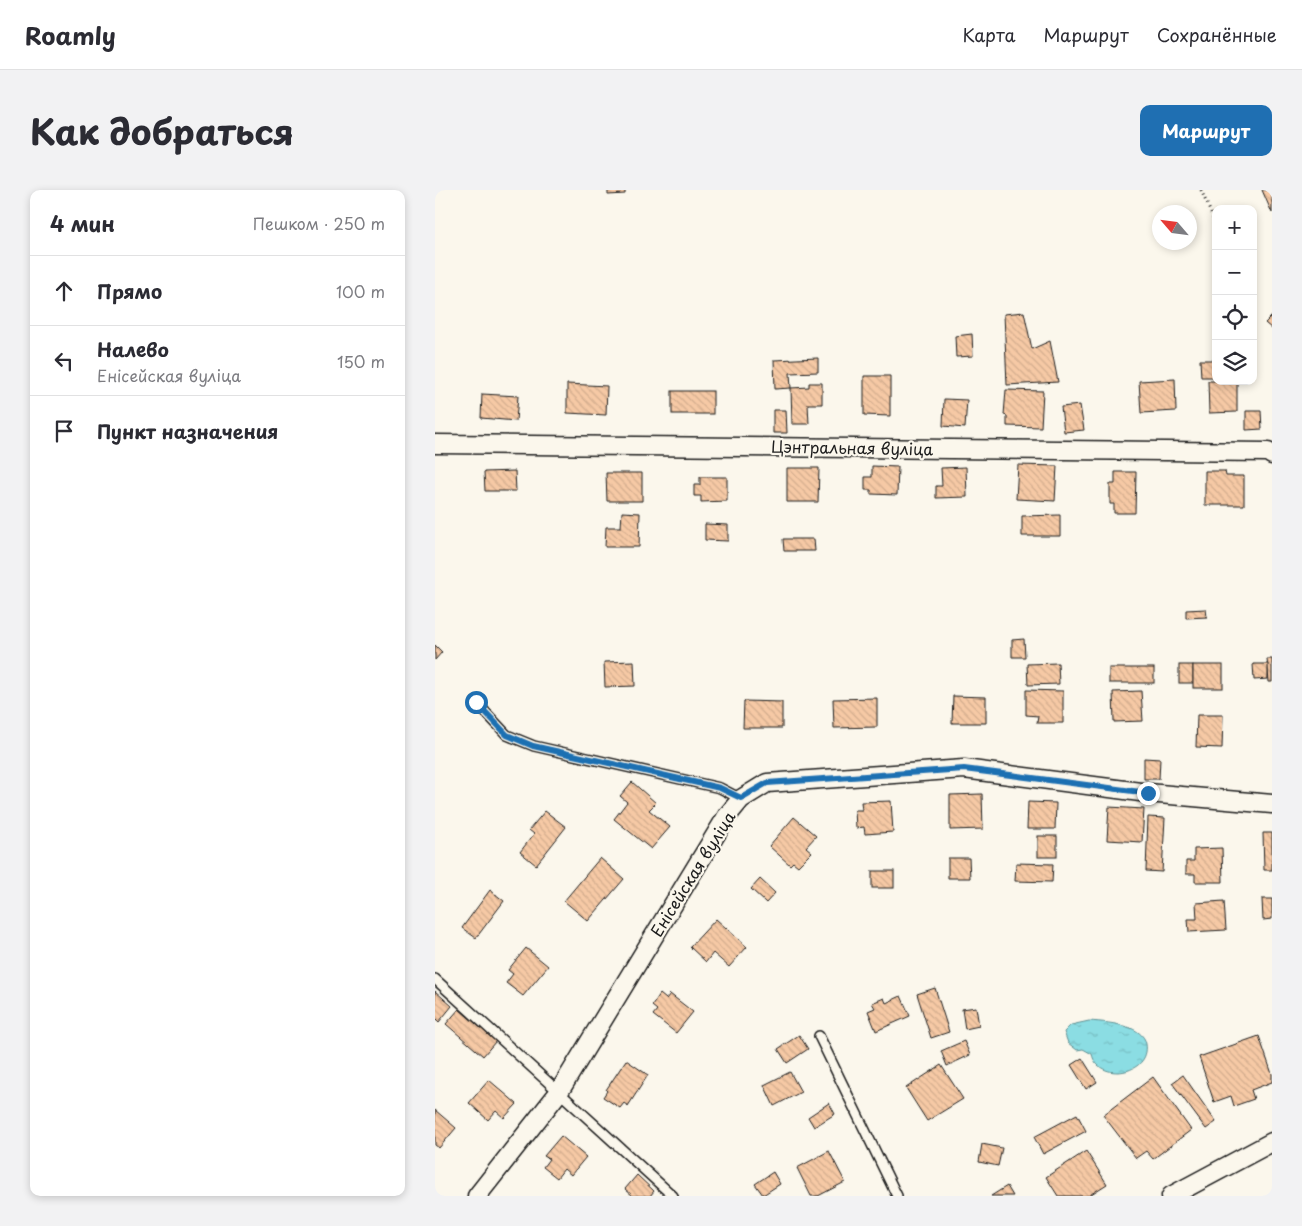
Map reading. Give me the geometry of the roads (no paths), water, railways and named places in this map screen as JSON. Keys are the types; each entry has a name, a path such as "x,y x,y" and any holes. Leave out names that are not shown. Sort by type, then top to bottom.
{"street":[{"name":"Цэнтральная вуліца","path":"435,444 1270,453"},
{"name":"Енісейская вуліца","path":"477,1196 559,1092 722,825 741,798 767,783 964,769 1148,793 1272,804"},
{"path":"1171,1196 1272,1142"}],"lane":[{"path":"476,702 507,735 533,746 720,788 741,798"},
{"path":"435,979 673,1196"},
{"path":"819,1036 897,1196"}],"water":[{"path":"1089,1021 1118,1025 1139,1033 1144,1038 1146,1044 1145,1055 1141,1063 1133,1068 1113,1072 1104,1069 1096,1063 1092,1054 1083,1049 1077,1050 1068,1043 1064,1032 1071,1025"}]}
